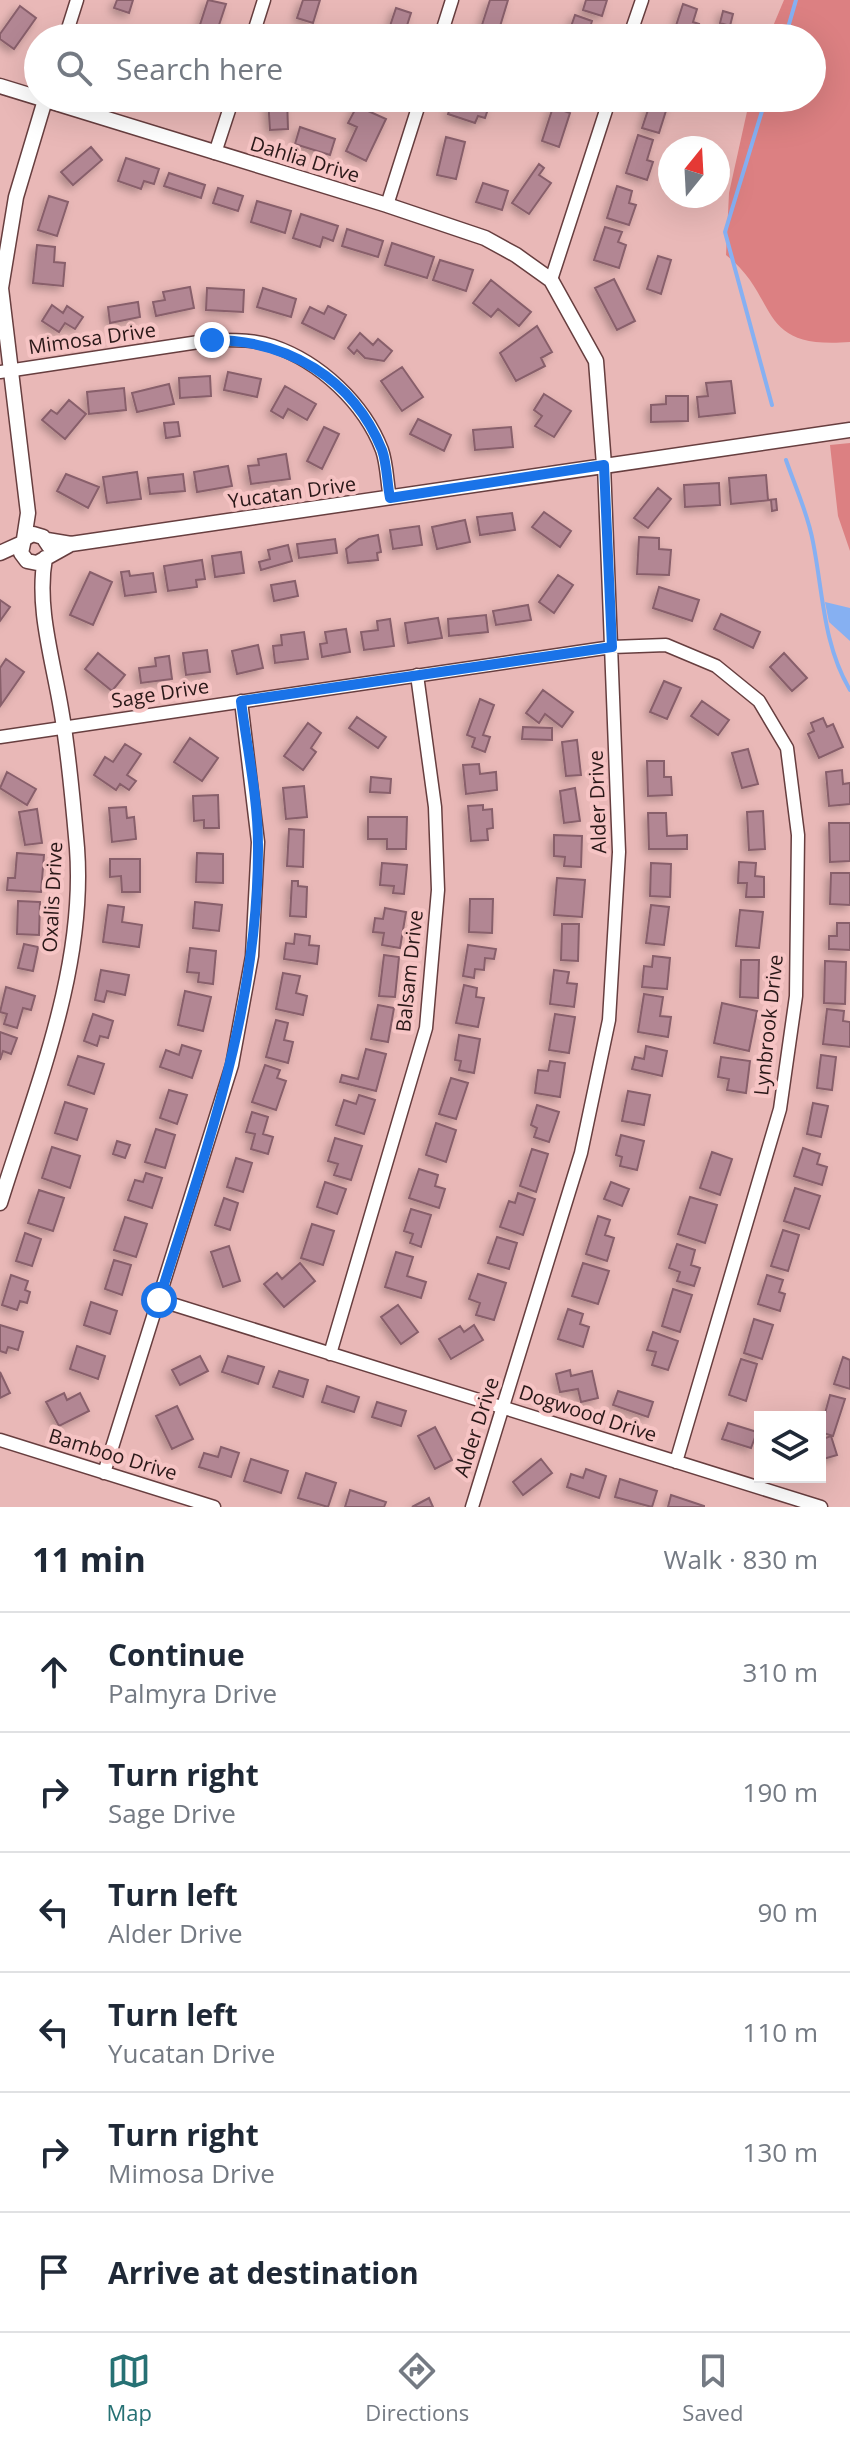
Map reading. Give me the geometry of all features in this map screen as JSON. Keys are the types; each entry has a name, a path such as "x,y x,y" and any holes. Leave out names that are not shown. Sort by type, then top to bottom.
{"street":[{"path":"69,24 77,0"},
{"path":"256,24 264,0"},
{"path":"444,24 452,0"},
{"path":"634,24 642,0"},
{"name":"Dahlia Drive","path":"0,86 24,93"},
{"path":"34,548 5,371 1,288 16,197 42,112"},
{"name":"Dahlia Drive","path":"87,112 485,238 551,280"},
{"path":"215,153 228,112"},
{"path":"387,205 417,112"},
{"path":"551,280 605,112"},
{"name":"Alder Drive","path":"472,1507 581,1153 609,1020 619,852 604,465 596,361 551,280"},
{"name":"Mimosa Drive","path":"5,371 212,340 244,340 273,346 320,370 357,406 382,451 390,498"},
{"name":"Yucatan Drive","path":"0,554 850,430"},
{"name":"Oxalis Drive","path":"0,1203 58,1015 73,934 77,852 64,727 34,548"},
{"name":"Lynbrook Drive","path":"612,647 666,645 716,666 759,701 787,748 798,835 796,996 780,1109 676,1462"},
{"name":"Sage Drive","path":"0,737 612,647"},
{"name":"Balsam Drive","path":"330,1354 426,1028 438,890 435,807 417,675"},
{"path":"104,1473 232,1065 252,956 258,842 241,701"},
{"name":"Dogwood Drive","path":"159,1300 821,1507"},
{"name":"Bamboo Drive","path":"0,1440 214,1507"}],"shaded area":[{"path":"784,0 850,0 850,342 798,338 783,329 743,271 726,255 730,188 747,112 826,112 826,24 774,24"},
{"path":"850,443 850,551 838,516 830,445"}],"water":[{"path":"825,602 850,608 850,641 829,622"}],"building":[{"path":"117,0 133,0 129,13 114,8"},
{"path":"208,0 226,4 219,24 200,24"},
{"path":"303,0 320,0 313,23 297,18"},
{"path":"490,0 508,0 501,24 482,24"},
{"path":"586,0 607,0 602,16 583,10"},
{"path":"683,4 697,9 693,22 699,24 677,24"},
{"path":"20,6 36,18 32,24 24,24 24,35 14,49 0,39 0,34"},
{"path":"396,8 411,13 407,24 391,24"},
{"path":"723,11 733,14 730,24 720,23"},
{"path":"575,15 592,21 591,24 572,24"},
{"path":"269,112 287,112 288,129 270,130"},
{"path":"354,112 370,112 386,119 366,161 346,151 357,127 348,123"},
{"path":"487,112 485,118 478,116 475,123 448,114"},
{"path":"551,112 570,113 559,147 542,141"},
{"path":"647,112 666,112 659,133 642,128"},
{"path":"300,127 335,139 330,155 295,144"},
{"path":"638,135 653,140 647,160 653,162 647,180 626,173"},
{"path":"446,137 465,142 456,179 437,175"},
{"path":"91,147 102,160 73,185 61,172"},
{"path":"126,158 159,169 154,184 144,181 141,189 118,181"},
{"path":"539,164 544,168 539,175 551,183 529,214 512,203"},
{"path":"169,173 205,185 201,198 164,186"},
{"path":"483,183 508,191 502,210 476,202"},
{"path":"617,186 632,191 629,203 636,205 629,225 607,218"},
{"path":"218,188 243,196 238,211 213,203"},
{"path":"49,196 68,202 57,236 38,230"},
{"path":"257,201 291,211 285,233 251,222"},
{"path":"301,214 338,226 333,241 323,237 320,247 293,238"},
{"path":"605,227 622,232 618,242 626,245 619,268 594,260"},
{"path":"347,229 383,241 378,257 342,246"},
{"path":"392,243 434,257 427,278 385,265"},
{"path":"37,245 55,247 54,262 65,263 63,286 33,283"},
{"path":"658,256 671,260 661,294 647,289"},
{"path":"440,260 473,270 466,291 433,280"},
{"path":"614,279 635,321 617,330 595,288"},
{"path":"491,280 531,312 519,326 498,309 491,317 473,303"},
{"path":"190,287 194,308 156,316 153,302 165,300 163,292"},
{"path":"207,288 244,290 243,312 206,310"},
{"path":"263,288 296,299 291,317 257,307"},
{"path":"138,302 140,317 110,323 108,307"},
{"path":"52,305 63,313 67,306 83,317 75,329 65,323 59,332 42,321"},
{"path":"328,306 346,315 334,339 302,323 310,307 324,314"},
{"path":"537,326 552,352 541,358 545,366 516,381 500,353"},
{"path":"360,333 373,345 378,339 392,351 384,361 365,358 357,350 354,354 348,348"},
{"path":"402,367 423,397 402,411 381,381"},
{"path":"228,372 261,379 257,397 224,390"},
{"path":"210,376 211,396 180,398 179,378"},
{"path":"731,381 735,413 699,417 697,397 708,396 706,383"},
{"path":"169,384 174,404 137,412 132,393"},
{"path":"285,386 316,404 307,420 288,409 283,418 271,411"},
{"path":"124,388 126,410 89,414 87,392"},
{"path":"544,394 571,411 554,437 535,426 542,416 534,410"},
{"path":"666,396 688,396 688,421 651,422 651,405 666,404"},
{"path":"69,400 86,414 65,439 42,420 51,410 57,414"},
{"path":"418,419 451,435 444,451 410,434"},
{"path":"178,422 180,436 166,438 164,423"},
{"path":"324,427 339,434 322,469 307,461"},
{"path":"511,427 513,447 475,450 473,430"},
{"path":"286,454 290,479 251,484 248,466 259,465 258,459"},
{"path":"228,466 232,486 197,492 194,472"},
{"path":"137,472 141,499 107,503 103,477"},
{"path":"66,474 99,487 88,508 57,491"},
{"path":"183,474 185,491 150,494 148,478"},
{"path":"766,475 768,500 776,499 777,510 772,511 771,500 731,504 729,478"},
{"path":"719,483 720,505 685,507 684,485"},
{"path":"658,488 671,499 648,528 634,518"},
{"path":"544,512 571,531 560,547 532,527"},
{"path":"512,513 515,530 480,535 477,517"},
{"path":"465,520 470,542 437,549 432,527"},
{"path":"419,526 422,545 393,549 390,530"},
{"path":"378,535 381,552 377,553 378,560 348,563 346,549 359,539"},
{"path":"639,537 659,538 659,549 671,550 669,575 637,574"},
{"path":"335,539 337,553 299,558 297,544"},
{"path":"288,545 292,561 261,570 259,562 270,559 268,550"},
{"path":"241,552 244,573 215,577 212,556"},
{"path":"202,560 205,579 196,580 197,587 168,591 164,566"},
{"path":"129,571 130,576 153,573 156,592 125,596 121,572"},
{"path":"90,572 112,582 93,625 70,615"},
{"path":"558,575 573,585 554,613 539,602"},
{"path":"295,581 298,596 274,601 271,585"},
{"path":"659,587 699,600 692,621 653,608"},
{"path":"0,600 10,607 0,621"},
{"path":"528,605 531,620 496,625 493,611"},
{"path":"721,614 760,632 753,648 714,629"},
{"path":"486,615 488,632 449,636 448,619"},
{"path":"438,618 442,638 408,643 405,623"},
{"path":"390,619 394,646 364,650 361,632 378,630 377,621"},
{"path":"346,629 350,652 322,657 320,644 327,643 325,632"},
{"path":"304,632 308,659 275,663 273,646 282,645 281,635"},
{"path":"258,645 263,668 237,674 232,651"},
{"path":"207,650 210,672 186,675 183,653"},
{"path":"98,653 125,675 112,691 85,669"},
{"path":"784,653 807,678 792,691 770,667"},
{"path":"169,656 172,679 141,683 139,668 156,666 155,658"},
{"path":"6,659 24,672 1,705 0,668"},
{"path":"664,681 681,688 667,719 650,712"},
{"path":"543,690 573,712 562,727 545,714 539,723 526,713"},
{"path":"480,699 494,705 483,735 490,737 485,752 472,747 475,738 467,735"},
{"path":"702,701 729,720 718,735 691,716"},
{"path":"357,717 386,737 378,748 349,728"},
{"path":"823,718 827,727 833,724 843,747 819,758 808,734 814,731 811,723"},
{"path":"308,723 321,733 311,748 316,752 303,770 284,756"},
{"path":"523,727 552,728 552,740 522,739"},
{"path":"190,738 218,758 202,781 174,762"},
{"path":"577,740 581,775 566,776 562,742"},
{"path":"125,744 141,754 127,775 136,781 129,790 120,784 116,790 94,775 105,757 113,762"},
{"path":"748,749 758,784 742,788 732,753"},
{"path":"647,761 664,761 664,777 671,777 672,795 648,796"},
{"path":"479,764 480,774 496,772 497,790 466,794 463,765"},
{"path":"842,770 843,784 850,783 850,804 829,806 826,772"},
{"path":"7,772 36,789 27,805 0,788"},
{"path":"371,777 391,779 390,793 370,792"},
{"path":"304,786 307,817 286,819 283,788"},
{"path":"575,788 580,821 564,823 560,791"},
{"path":"218,795 219,828 204,828 204,820 194,821 193,796"},
{"path":"483,805 483,810 492,809 493,828 487,829 488,840 471,841 468,806"},
{"path":"126,807 127,818 134,817 136,839 112,842 109,808"},
{"path":"37,809 42,843 25,845 19,812"},
{"path":"763,811 765,849 749,850 747,812"},
{"path":"648,813 666,813 667,836 687,835 687,849 649,849"},
{"path":"368,817 407,817 406,849 387,849 387,839 368,839"},
{"path":"829,823 850,823 850,861 830,862"},
{"path":"289,829 304,830 303,867 287,866"},
{"path":"554,835 582,836 581,867 564,866 565,857 554,856"},
{"path":"17,853 44,855 41,892 7,890 8,878 15,878"},
{"path":"197,853 223,854 223,883 196,882"},
{"path":"110,859 140,859 140,892 122,892 121,876 110,877"},
{"path":"739,862 756,863 755,876 764,877 764,897 746,897 747,883 738,883"},
{"path":"382,863 407,865 404,894 393,893 394,886 380,885"},
{"path":"651,863 671,864 670,897 650,896"},
{"path":"831,873 850,873 850,905 830,904"},
{"path":"557,878 585,880 582,917 554,915"},
{"path":"292,881 298,881 298,886 307,887 306,917 290,916"},
{"path":"470,899 493,899 492,933 469,932"},
{"path":"18,901 40,902 39,935 17,934"},
{"path":"195,902 222,905 219,931 193,928"},
{"path":"108,905 124,907 122,922 142,925 139,947 103,942"},
{"path":"651,905 669,907 664,945 646,943"},
{"path":"385,908 406,912 400,948 382,945 384,933 373,932 375,918 383,919"},
{"path":"740,910 763,912 759,948 736,946"},
{"path":"837,923 850,923 850,950 829,949 829,936 837,936"},
{"path":"562,924 579,924 578,961 561,960"},
{"path":"295,934 310,936 309,945 319,946 317,964 284,959 286,943 294,944"},
{"path":"24,944 38,947 33,971 18,968"},
{"path":"468,945 496,949 494,959 485,958 484,970 475,969 474,978 463,976"},
{"path":"190,948 216,951 213,984 198,982 199,973 187,972"},
{"path":"384,955 399,957 395,997 379,996"},
{"path":"653,956 670,958 667,989 642,987 644,966 652,967"},
{"path":"741,960 759,960 758,998 740,997"},
{"path":"825,961 846,962 845,1004 824,1003"},
{"path":"101,970 129,975 125,995 107,991 104,1002 95,1000"},
{"path":"554,970 569,972 567,983 577,984 574,1007 550,1004"},
{"path":"283,973 300,976 296,993 307,996 303,1015 276,1009"},
{"path":"464,985 477,988 476,997 484,998 478,1027 456,1023"},
{"path":"6,987 35,996 31,1010 23,1008 17,1028 4,1024 7,1014 0,1012"},
{"path":"185,991 211,997 203,1031 178,1025"},
{"path":"644,994 663,997 660,1016 671,1017 668,1037 638,1032"},
{"path":"722,1003 757,1011 749,1051 714,1043"},
{"path":"378,1005 394,1008 388,1042 371,1039"},
{"path":"827,1009 844,1011 843,1021 850,1022 850,1047 823,1044"},
{"path":"93,1014 113,1021 108,1038 100,1036 97,1046 84,1041"},
{"path":"555,1014 575,1017 569,1053 549,1050"},
{"path":"276,1020 288,1023 284,1040 293,1042 288,1063 266,1057"},
{"path":"0,1032 17,1038 11,1054 3,1051 0,1060"},
{"path":"459,1035 480,1039 474,1073 459,1070 461,1061 455,1060"},
{"path":"182,1045 201,1051 192,1078 160,1067 166,1050 179,1055"},
{"path":"646,1046 667,1051 662,1076 632,1069 635,1057 644,1059"},
{"path":"366,1049 386,1054 376,1091 340,1082 342,1075 358,1079"},
{"path":"821,1055 836,1057 832,1090 817,1088"},
{"path":"78,1056 104,1064 94,1094 68,1085"},
{"path":"721,1057 750,1061 746,1093 727,1090 729,1079 718,1077"},
{"path":"550,1061 565,1063 560,1097 535,1093 538,1070 548,1071"},
{"path":"265,1065 280,1070 277,1078 286,1081 276,1110 252,1102"},
{"path":"451,1078 468,1083 456,1119 439,1114"},
{"path":"169,1090 187,1095 177,1124 160,1118"},
{"path":"628,1091 650,1095 644,1125 622,1121"},
{"path":"359,1095 375,1100 364,1134 336,1125 344,1100 356,1104"},
{"path":"65,1102 87,1109 77,1140 55,1133"},
{"path":"813,1103 828,1106 821,1137 807,1134"},
{"path":"537,1105 559,1112 549,1142 534,1137 537,1128 531,1125"},
{"path":"252,1112 268,1117 263,1134 273,1137 268,1154 251,1149 255,1134 246,1132"},
{"path":"436,1123 456,1130 446,1162 426,1155"},
{"path":"156,1129 175,1135 165,1168 145,1162"},
{"path":"621,1135 644,1141 637,1170 620,1166 622,1157 616,1155"},
{"path":"335,1138 362,1146 351,1180 334,1175 338,1164 328,1161"},
{"path":"117,1141 130,1145 125,1158 113,1154"},
{"path":"52,1147 80,1156 70,1188 42,1178"},
{"path":"803,1148 820,1154 817,1164 827,1167 822,1185 794,1176"},
{"path":"532,1149 548,1154 536,1192 520,1186"},
{"path":"712,1152 732,1159 720,1195 700,1188"},
{"path":"236,1158 252,1163 243,1192 227,1187"},
{"path":"419,1169 438,1175 435,1186 445,1189 439,1208 409,1198"},
{"path":"146,1173 162,1178 152,1208 128,1200 135,1180 143,1182"},
{"path":"325,1182 346,1189 337,1214 317,1207"},
{"path":"611,1182 629,1189 622,1206 604,1199"},
{"path":"795,1188 820,1196 809,1229 784,1221"},
{"path":"39,1190 64,1198 53,1231 28,1223"},
{"path":"518,1193 535,1199 523,1235 500,1227 509,1201 515,1203"},
{"path":"690,1197 717,1205 705,1243 678,1234"},
{"path":"224,1198 238,1203 230,1230 215,1225"},
{"path":"411,1209 431,1215 421,1247 410,1243 413,1234 404,1231"},
{"path":"598,1216 610,1220 605,1235 614,1238 607,1261 586,1254"},
{"path":"125,1217 147,1224 136,1257 114,1250"},
{"path":"312,1224 334,1231 323,1265 301,1258"},
{"path":"783,1230 799,1235 788,1271 771,1266"},
{"path":"25,1233 41,1239 32,1266 16,1261"},
{"path":"497,1237 517,1243 509,1269 488,1263"},
{"path":"677,1244 695,1250 691,1265 700,1268 694,1286 677,1281 680,1272 669,1268"},
{"path":"229,1246 240,1281 223,1287 211,1252"},
{"path":"396,1252 413,1257 407,1276 426,1282 421,1298 385,1287"},
{"path":"114,1260 131,1265 122,1295 105,1289"},
{"path":"300,1263 315,1281 284,1307 264,1284 277,1273 282,1279"},
{"path":"583,1263 609,1271 598,1304 572,1296"},
{"path":"478,1274 506,1283 494,1320 476,1315 480,1303 469,1299"},
{"path":"11,1275 28,1281 25,1290 30,1292 27,1303 20,1301 17,1310 2,1305"},
{"path":"767,1275 783,1280 779,1292 785,1294 780,1311 758,1304"},
{"path":"673,1289 692,1295 680,1332 662,1326"},
{"path":"91,1302 117,1311 110,1334 84,1325"},
{"path":"398,1305 418,1332 401,1344 381,1317"},
{"path":"568,1309 583,1314 580,1324 589,1327 583,1347 558,1339"},
{"path":"754,1319 773,1325 762,1359 744,1353"},
{"path":"0,1325 23,1332 18,1350 8,1347 6,1353 0,1351"},
{"path":"474,1325 483,1340 451,1359 439,1339 460,1326 464,1332"},
{"path":"653,1332 678,1341 668,1370 652,1365 656,1352 647,1350"},
{"path":"77,1346 105,1356 98,1379 70,1369"},
{"path":"200,1356 208,1371 180,1385 172,1370"},
{"path":"228,1356 264,1367 258,1384 222,1372"},
{"path":"843,1357 850,1360 850,1389 834,1384"},
{"path":"741,1359 757,1364 746,1401 729,1395"},
{"path":"570,1370 571,1376 592,1371 598,1398 581,1402 578,1389 560,1392 556,1374"},
{"path":"279,1371 308,1380 303,1397 273,1387"},
{"path":"0,1372 10,1393 0,1398"},
{"path":"327,1386 359,1397 354,1412 322,1402"},
{"path":"618,1391 653,1402 648,1417 613,1405"},
{"path":"64,1393 67,1400 80,1393 89,1411 59,1426 46,1402"},
{"path":"830,1395 845,1399 833,1436 826,1434 826,1411"},
{"path":"377,1402 406,1411 401,1426 372,1417"},
{"path":"177,1406 193,1439 172,1449 156,1416"},
{"path":"728,1423 754,1431 751,1448 722,1439"},
{"path":"435,1427 452,1460 435,1469 418,1436"},
{"path":"831,1436 837,1455 826,1458 826,1438"},
{"path":"221,1447 239,1453 231,1477 199,1467 204,1453 218,1457"},
{"path":"251,1459 288,1471 281,1493 244,1481"},
{"path":"541,1459 552,1473 523,1495 513,1482"},
{"path":"586,1469 606,1476 599,1498 567,1487 571,1474 583,1478"},
{"path":"306,1473 336,1483 328,1507 298,1498"},
{"path":"620,1479 657,1491 652,1507 615,1497"},
{"path":"350,1490 386,1502 384,1507 345,1507"},
{"path":"671,1495 704,1506 704,1507 668,1507"},
{"path":"429,1498 433,1507 412,1507"}],"waterway":[{"path":"789,24 796,0"},
{"path":"762,112 725,232 772,405"},
{"path":"786,460 811,532 834,655 850,690"}],"route":[{"path":"159,1300 232,1065 252,956 258,842 241,701 612,647 604,465 390,498 382,451 357,406 320,370 273,346 244,340 212,340"}]}
